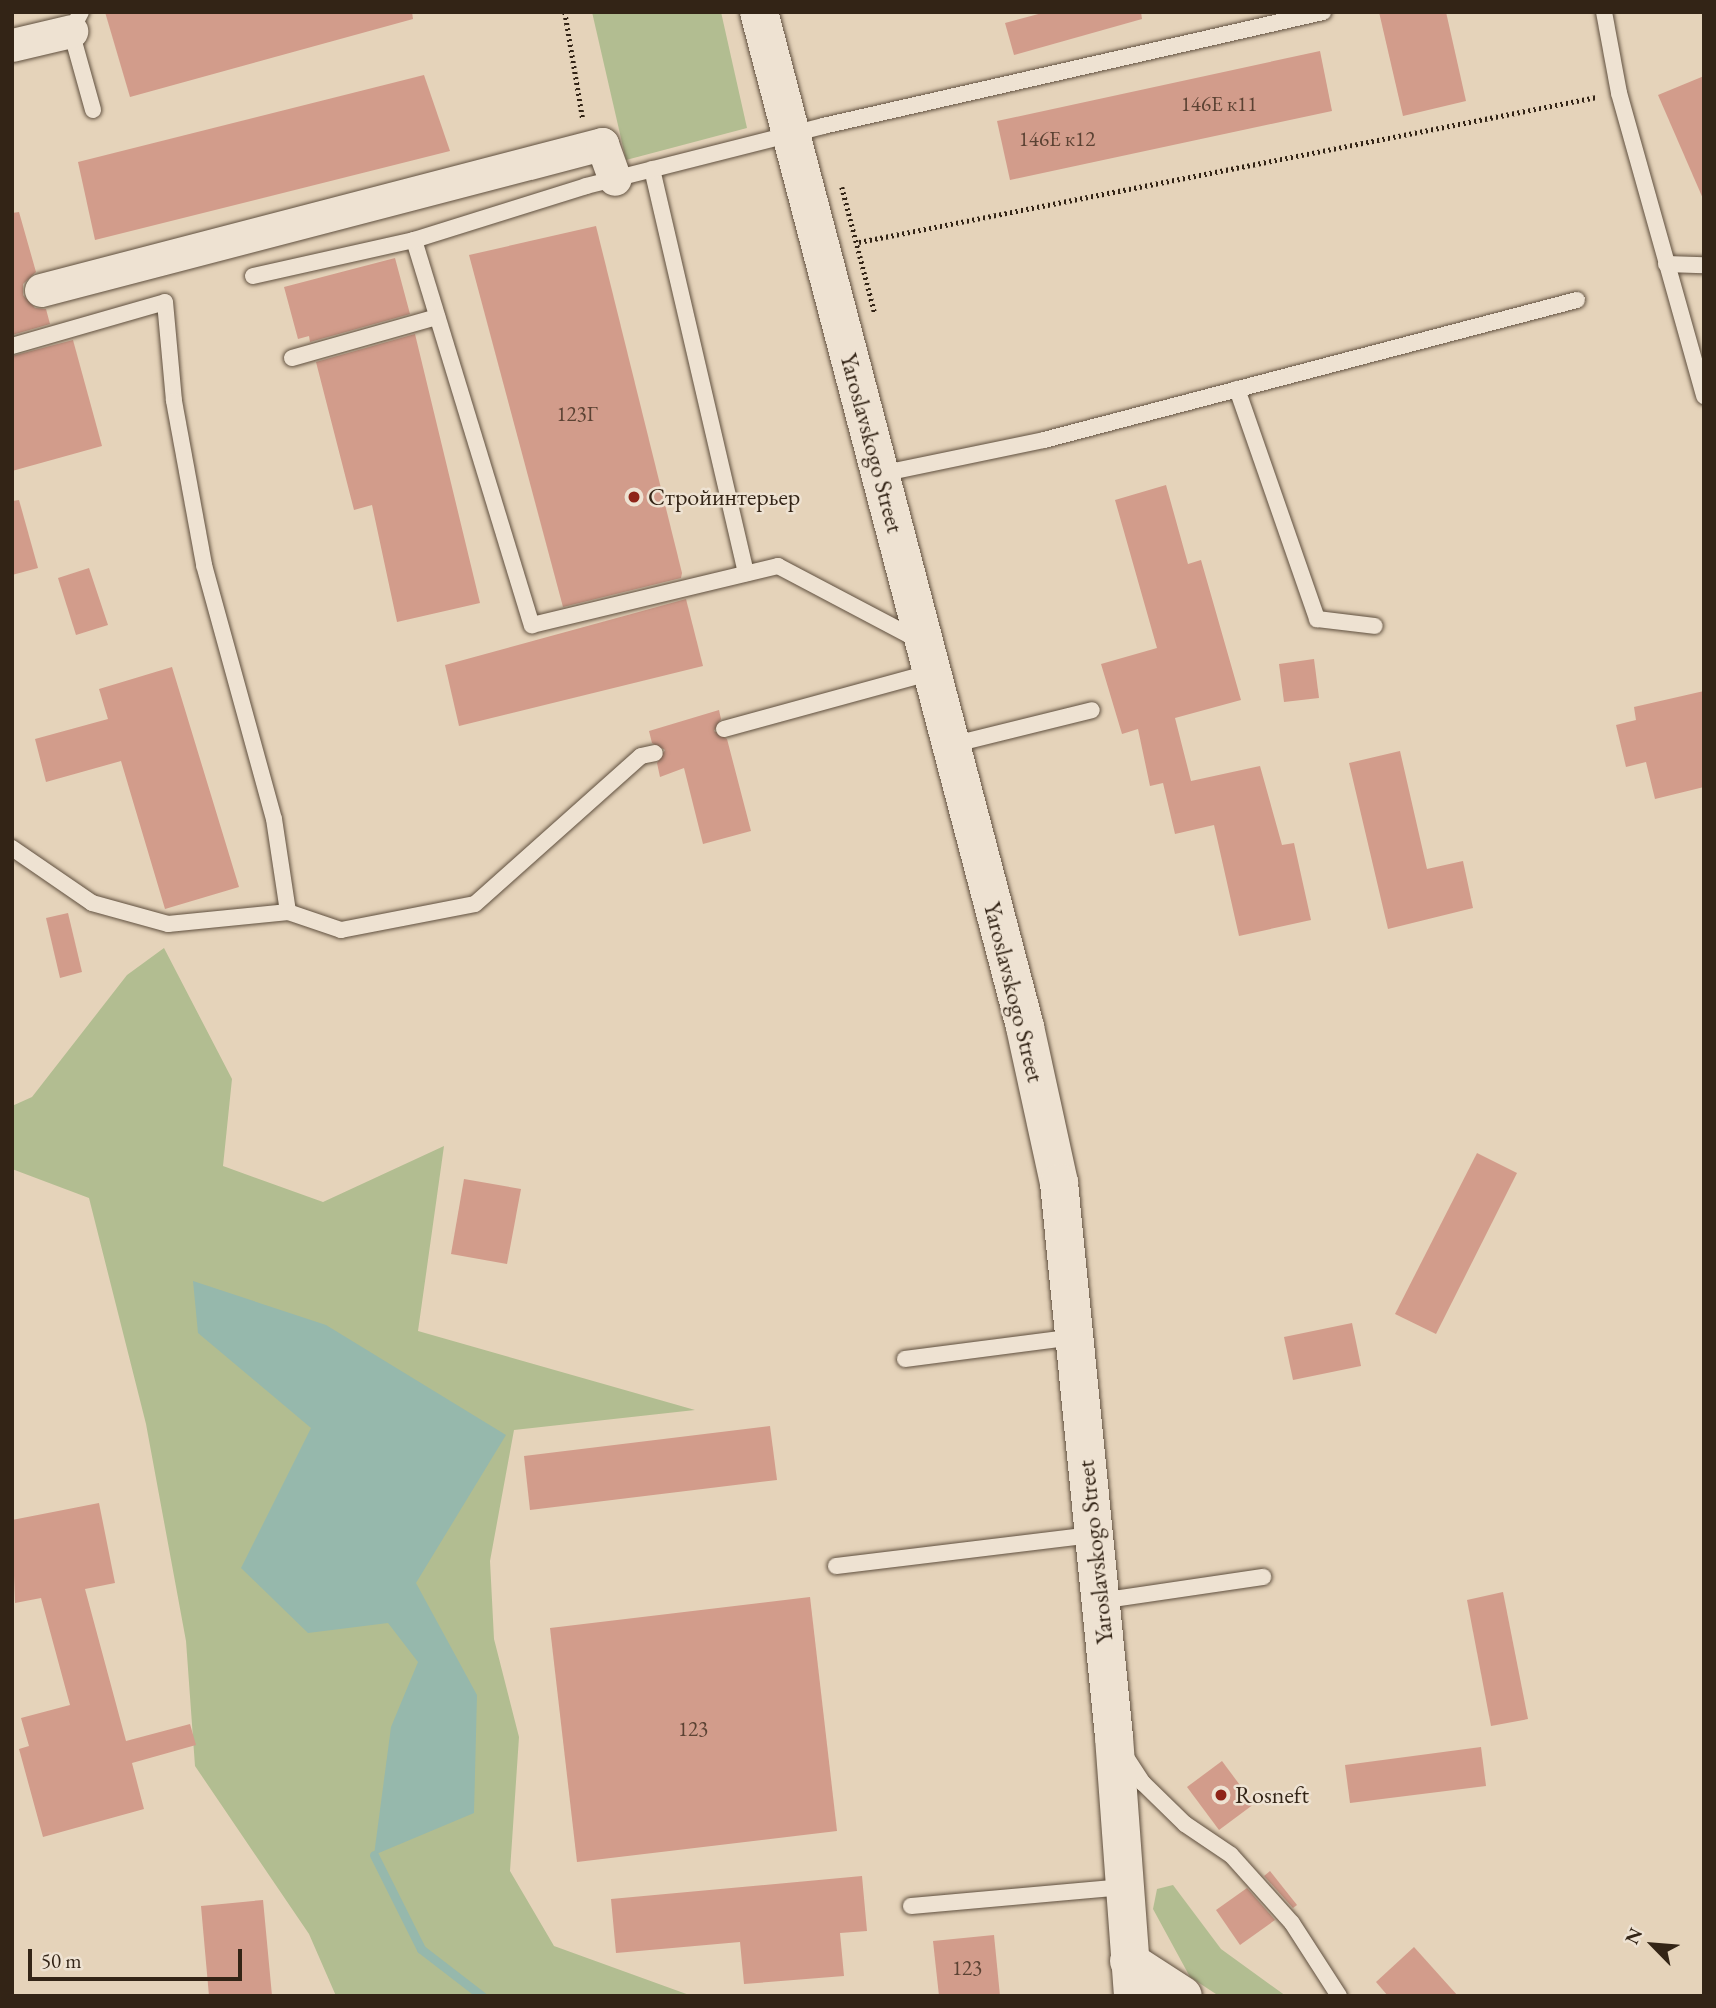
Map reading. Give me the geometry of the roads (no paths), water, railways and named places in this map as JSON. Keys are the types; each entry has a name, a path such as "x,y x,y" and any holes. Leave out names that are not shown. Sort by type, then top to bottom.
{"street":[{"name":"Yaroslavskogo Street","path":"759,12 951,745 1059,1183 1114,1737 1131,1978"},
{"path":"12,45 76,22"},
{"path":"41,290 602,144 615,179"},
{"path":"1131,1978 1182,1996"}],"lane":[{"path":"253,276 414,240 652,169 1323,12"},
{"path":"1604,12 1619,93 1703,390"},
{"path":"76,22 93,110"},
{"path":"652,169 746,573"},
{"path":"414,240 532,625 778,565 928,658"},
{"path":"1666,264 1704,265"},
{"path":"880,474 1044,440 1577,300"},
{"path":"12,346 164,302 174,401 204,565 274,818 288,912"},
{"path":"292,358 437,317"},
{"path":"1237,389 1317,619 1374,626"},
{"path":"724,729 928,658"},
{"path":"951,745 1091,710"},
{"path":"12,848 92,903 168,924 288,912 341,930 475,904 641,757 655,753"},
{"path":"905,1359 1074,1337"},
{"path":"836,1566 1094,1535"},
{"path":"1100,1601 1263,1577"},
{"path":"1114,1737 1143,1783 1185,1824 1231,1856 1292,1923 1339,1996"},
{"path":"911,1906 1124,1887"}],"water":[{"path":"193,1281 326,1325 506,1435 416,1583 477,1695 474,1813 374,1855 391,1727 418,1662 388,1623 308,1633 241,1568 311,1428 198,1333"}],"waterway":[{"path":"374,1855 421,1949 482,1996"}],"place":[{"name":"Стройинтерьер","path":"634,497"},
{"name":"Rosneft","path":"1221,1795"}]}
